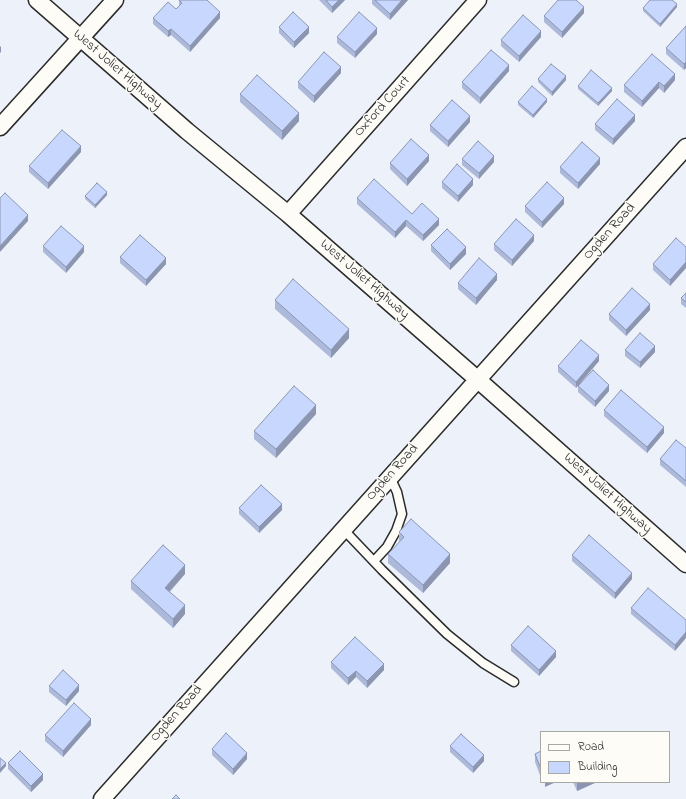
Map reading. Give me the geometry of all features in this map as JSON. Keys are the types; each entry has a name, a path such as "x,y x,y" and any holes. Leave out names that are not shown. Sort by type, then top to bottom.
{"street":[{"name":"West Joliet Highway","path":"37,0 187,131 288,214 686,564"},
{"path":"0,127 115,0"},
{"name":"Oxford Court","path":"288,214 478,0"},
{"name":"Ogden Road","path":"102,799 686,147"}],"lane":[{"path":"374,561 387,547 396,531 402,514 397,492 390,477"},
{"path":"343,529 447,634 483,663 514,682"}],"building":[{"path":"179,0 207,0 220,12 190,46 171,29 168,31 153,18 168,2 176,9 182,3"},
{"path":"326,0 339,0 332,7"},
{"path":"375,0 402,0 390,14"},
{"path":"558,0 576,0 584,7 562,32 544,16"},
{"path":"650,0 672,0 677,4 660,24 643,8"},
{"path":"293,12 309,27 294,42 279,27"},
{"path":"359,12 377,28 355,52 337,37"},
{"path":"523,15 541,31 519,56 501,40"},
{"path":"686,26 686,62 684,64 666,48"},
{"path":"491,50 509,65 480,98 462,82"},
{"path":"324,52 341,67 314,96 298,82"},
{"path":"652,54 675,74 664,86 659,82 642,101 624,85"},
{"path":"551,64 566,76 552,92 538,79"},
{"path":"591,70 612,88 598,103 578,86"},
{"path":"257,75 299,113 282,131 240,94"},
{"path":"532,86 547,99 533,115 518,102"},
{"path":"617,99 635,115 613,139 595,124"},
{"path":"452,100 470,116 448,141 430,125"},
{"path":"62,130 81,146 48,183 29,166"},
{"path":"411,139 429,155 407,179 390,163"},
{"path":"478,141 494,156 479,173 462,159"},
{"path":"582,142 600,158 578,183 560,167"},
{"path":"457,164 473,179 458,196 442,182"},
{"path":"374,179 412,214 422,203 439,219 423,235 406,220 395,232 357,198"},
{"path":"547,182 564,198 542,222 525,206"},
{"path":"97,183 107,192 95,205 85,196"},
{"path":"5,193 28,215 0,246 0,198"},
{"path":"516,219 534,235 512,260 494,244"},
{"path":"61,226 84,246 66,267 43,246"},
{"path":"447,229 466,247 450,264 431,245"},
{"path":"140,235 166,258 146,280 120,257"},
{"path":"676,238 686,247 686,262 670,280 653,264"},
{"path":"479,258 497,274 476,298 458,283"},
{"path":"293,279 349,329 331,350 275,300"},
{"path":"632,288 650,304 626,330 609,314"},
{"path":"686,293 686,302 681,298"},
{"path":"640,333 655,346 640,362 625,350"},
{"path":"581,340 599,355 576,382 558,366"},
{"path":"593,370 609,385 595,401 578,386"},
{"path":"294,386 316,405 276,449 254,431"},
{"path":"621,390 664,427 647,447 604,410"},
{"path":"676,440 686,448 686,481 660,459"},
{"path":"261,485 282,504 259,527 239,508"},
{"path":"411,519 450,554 423,585 388,554 404,537 399,532"},
{"path":"589,535 632,573 615,593 572,555"},
{"path":"163,545 185,565 165,588 185,605 173,619 131,581"},
{"path":"648,588 686,620 686,632 675,645 631,608"},
{"path":"528,626 556,651 539,670 511,645"},
{"path":"355,637 384,664 367,681 356,671 348,678 331,662"},
{"path":"63,670 79,685 66,700 49,686"},
{"path":"74,703 91,719 63,751 45,735"},
{"path":"226,733 247,753 233,769 212,749"},
{"path":"461,734 484,755 473,767 450,746"},
{"path":"20,751 43,774 31,786 8,763"},
{"path":"540,752 540,766 535,754"},
{"path":"0,758 6,763 0,769"},
{"path":"176,795 180,799 172,799"}]}
